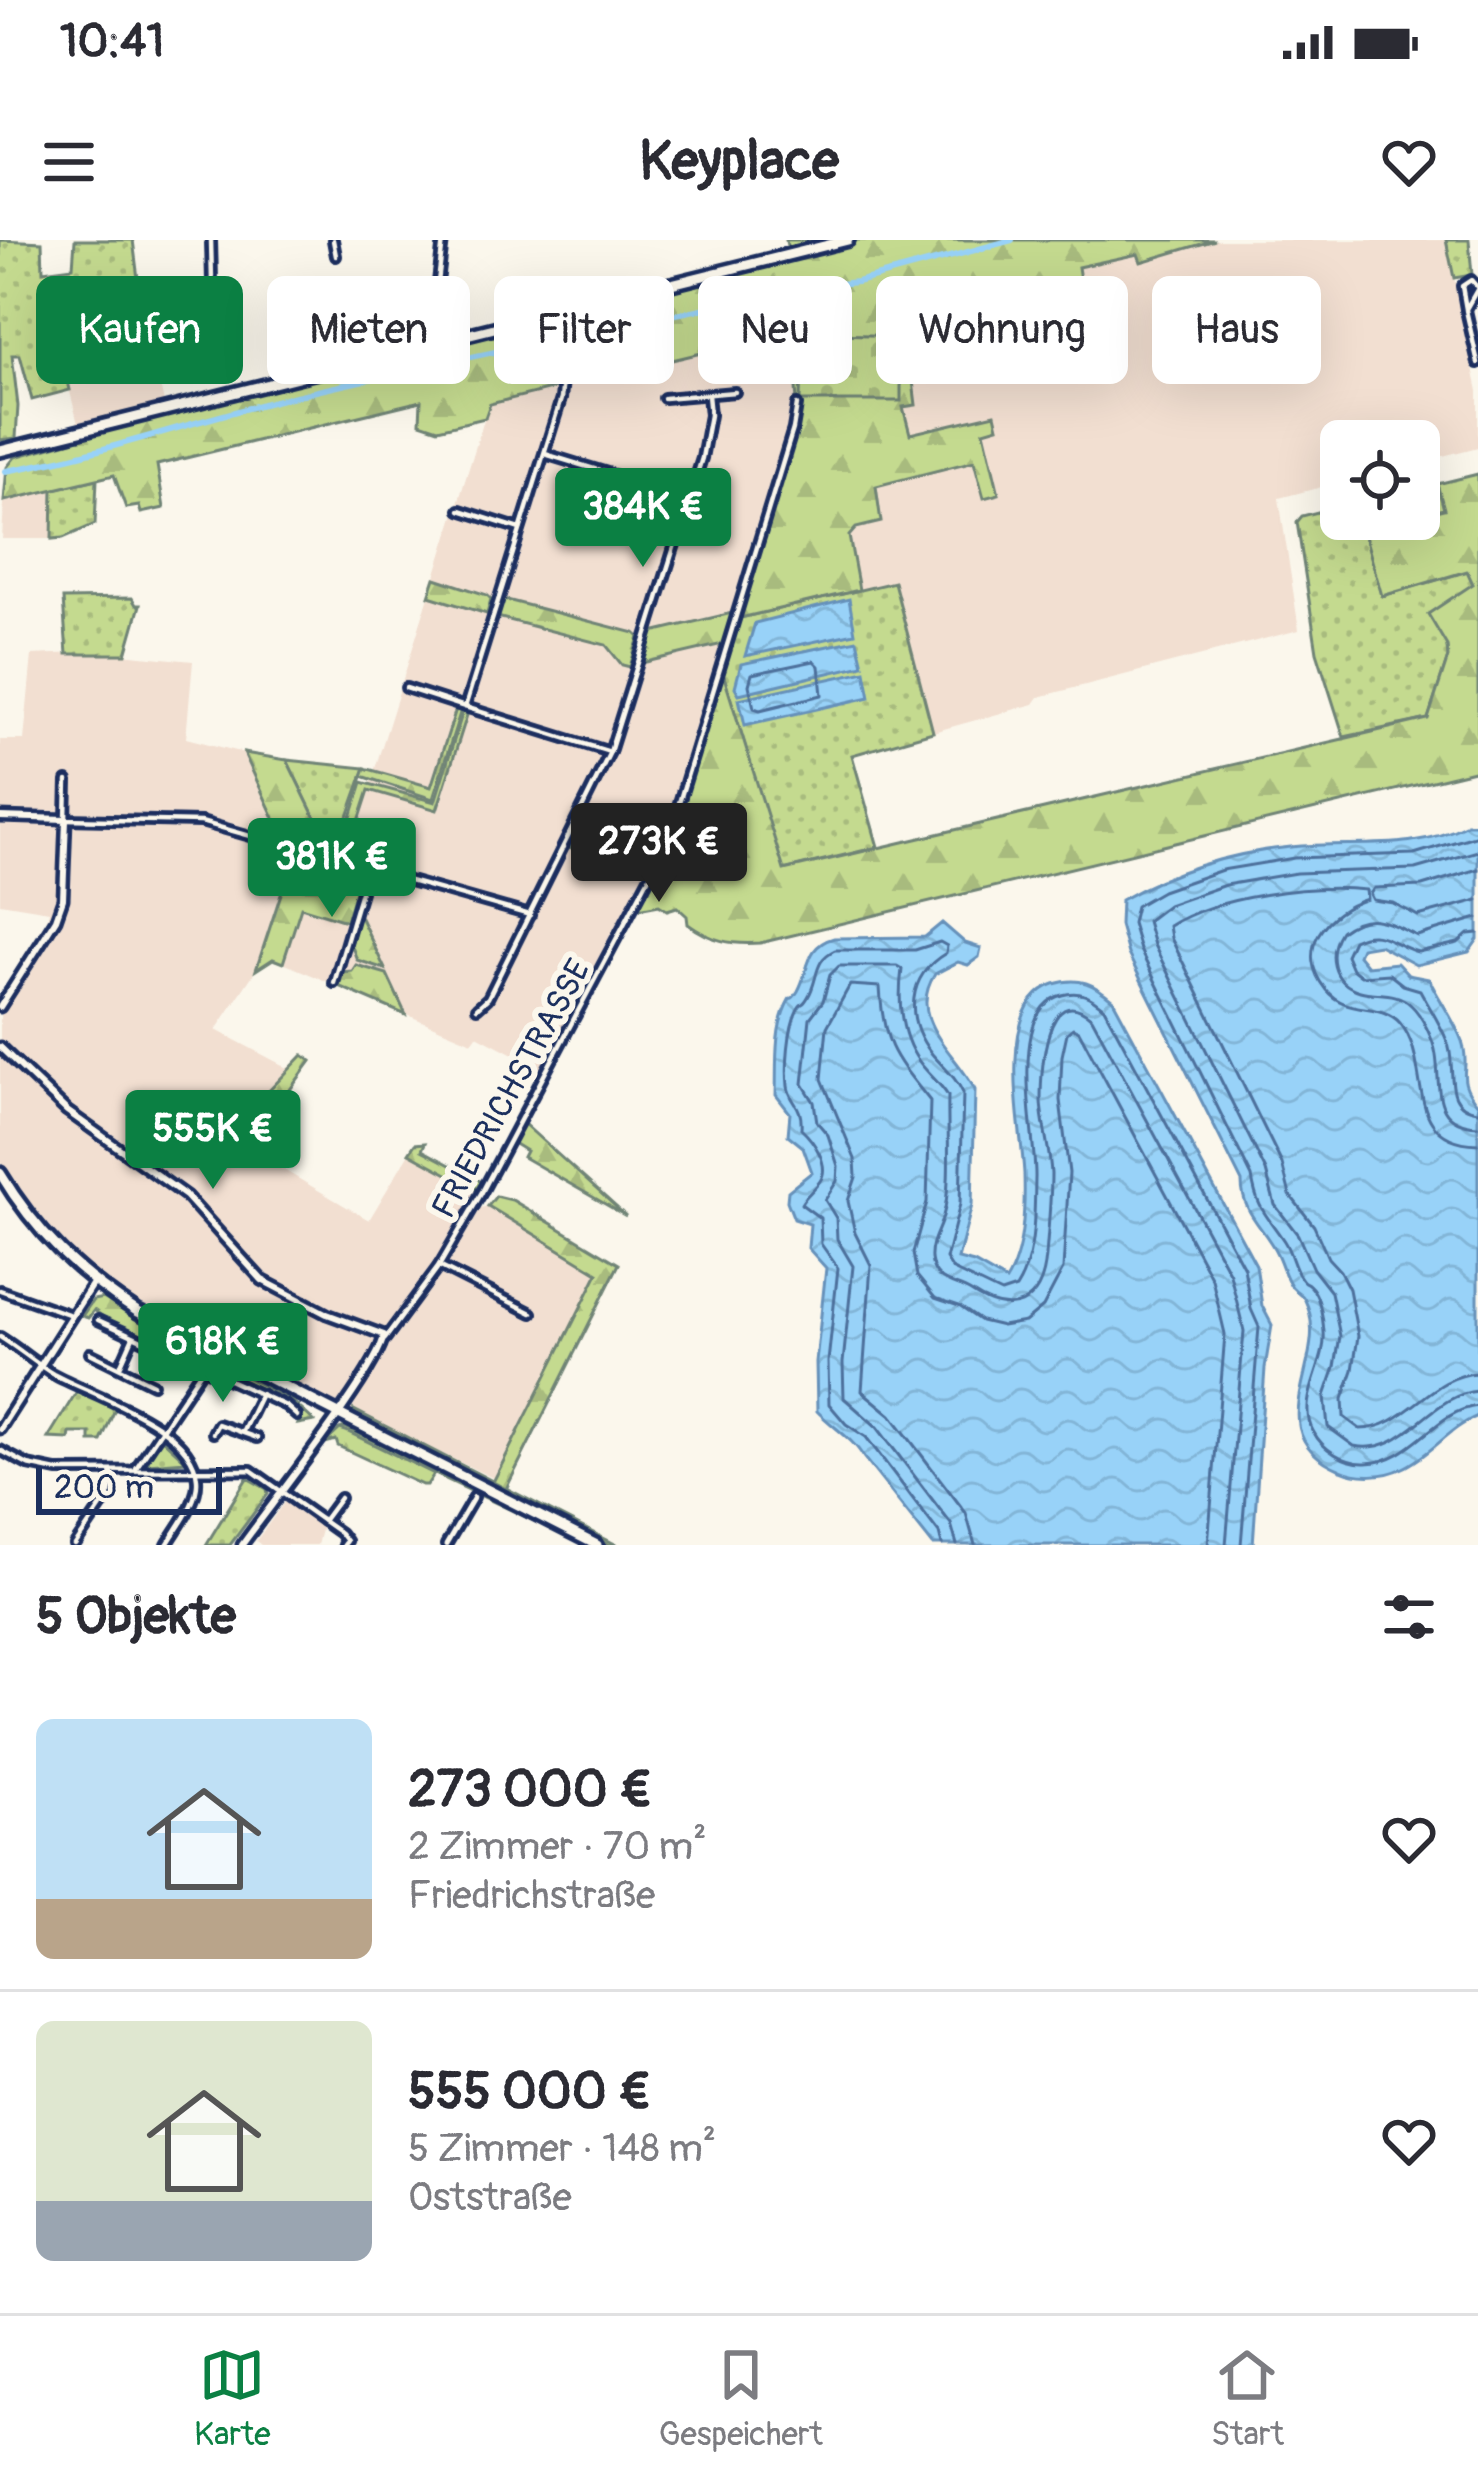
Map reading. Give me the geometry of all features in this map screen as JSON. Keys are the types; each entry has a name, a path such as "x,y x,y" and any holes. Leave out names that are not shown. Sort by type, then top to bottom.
{"main road":[{"path":"674,284 848,240"},
{"path":"0,451 267,383"},
{"path":"0,1173 41,1232 93,1283 205,1349 597,1545"}],"street":[{"path":"211,240 212,276"},
{"path":"333,240 336,256"},
{"path":"439,276 443,240"},
{"path":"1466,309 1478,363"},
{"path":"465,706 561,384"},
{"path":"664,398 735,392"},
{"path":"477,1008 488,998 610,752 707,436 708,395"},
{"name":"FRIEDRICHSTRASSE","path":"242,1545 439,1266 655,866 708,711 797,405"},
{"path":"544,454 689,497"},
{"path":"460,511 520,530"},
{"path":"406,688 610,752"},
{"path":"0,1007 56,920 62,899 68,781"},
{"path":"0,817 201,822 530,915"},
{"path":"334,983 368,868"},
{"path":"0,1047 81,1122 186,1196 262,1280 327,1314 380,1330 385,1339"},
{"path":"439,1266 532,1313"},
{"path":"0,1430 93,1283"},
{"path":"0,1290 71,1316"},
{"path":"98,1320 261,1394 296,1415"},
{"path":"0,1337 60,1377 120,1404 187,1451 196,1468 196,1494 167,1545"},
{"path":"120,1366 134,1337"},
{"path":"90,1353 152,1384"},
{"path":"136,1469 203,1368"},
{"path":"243,1431 261,1394"},
{"path":"213,1433 218,1424 257,1438"},
{"path":"0,1450 38,1468 112,1473 251,1470 340,1533 346,1540 343,1545"},
{"path":"75,1545 109,1495 112,1473"},
{"path":"446,1545 474,1497"},
{"path":"323,1521 340,1498"}],"shaded area":[{"path":"1215,240 1446,240 1478,391 1478,447 1440,457 1440,420 1320,420 1320,487 1279,498 1299,630 1039,697 1034,704 933,732 894,583 859,590 848,542 875,486 974,461 984,431 910,435 903,406 916,405 914,384 1128,384 1128,276 1079,276 1078,267"},
{"path":"698,353 698,384 796,384 793,429 675,816 655,866 545,1071 477,1035 472,1042 283,963 301,906 357,882 350,870 295,854 256,970 216,1030 288,1068 303,1055 311,1061 248,1149 369,1220 409,1153 475,1189 468,1203 477,1209 488,1206 599,1273 495,1479 140,1310 94,1279 51,1240 18,1197 0,1161 0,998 44,930 49,911 0,903 0,740 24,740 32,655 100,652 193,661 186,738 244,753 282,835 348,855 489,404 571,384 674,384 674,359"},
{"path":"68,384 160,384 166,411 80,432"},
{"path":"53,489 52,539 2,539 4,501"},
{"path":"286,1500 322,1526 317,1545 261,1545 256,1541"}],"green space":[{"path":"0,240 42,242 43,271 73,267 75,240 133,240 138,276 36,276 36,384 69,384 70,390 32,400 20,355 12,355 16,438 0,440"},
{"path":"786,240 1215,240 1141,262 1138,254 1078,267 1079,276 876,276 876,384 913,384 916,405 903,407 910,434 995,414 998,427 984,431 999,494 984,498 974,461 876,486 881,522 856,528 849,536 859,590 736,619 793,429 796,384 852,384 852,276 722,276 789,258"},
{"path":"1446,240 1469,240 1472,275 1454,278"},
{"path":"698,282 698,354 674,360 674,289"},
{"path":"494,333 494,384 555,384 555,388 490,404 485,418 438,429 420,423 421,401 157,465 164,508 141,513 139,506 126,508 114,475 4,501 7,467 15,457 264,387 470,384 470,339"},
{"path":"852,335 876,335 876,384 901,384 901,401 800,401 800,384 852,384"},
{"path":"1478,474 1478,770 760,943 713,938 688,924 677,907 638,909 675,816 721,667 784,870 1428,719 1448,657 1447,646 1428,614 1473,584 1467,571 1382,596 1366,540 1440,540 1440,510 1444,509 1440,483"},
{"path":"97,479 95,524 52,539 53,489"},
{"path":"1320,511 1320,540 1366,540 1383,596 1468,571 1473,584 1447,646 1448,657 1428,719 1344,737 1317,652 1297,522"},
{"path":"435,578 487,595 491,599 487,614 429,596"},
{"path":"894,582 933,732 852,755 878,847 783,870 721,667 736,619"},
{"path":"132,598 140,605 126,654 67,654 63,599"},
{"path":"503,599 635,633 639,637 630,667 622,665 606,645 497,617"},
{"path":"732,613 723,644 642,663 652,632"},
{"path":"456,709 461,710 433,799 362,776 365,768 431,787"},
{"path":"463,711 468,712 437,810 369,790 348,855 340,852 362,782 435,802"},
{"path":"244,753 287,760 330,849 282,835"},
{"path":"287,760 365,768 336,851 330,849"},
{"path":"576,832 655,854 650,863 573,840"},
{"path":"572,842 650,867 648,872 568,848"},
{"path":"294,854 354,873 357,884 346,921 301,907 283,963 273,959 256,970"},
{"path":"359,914 385,969 357,960 351,944"},
{"path":"356,965 387,974 406,1015 338,986 342,972"},
{"path":"303,1055 311,1061 245,1151 224,1138"},
{"path":"523,1123 626,1216 523,1157 526,1151 513,1143"},
{"path":"425,1143 422,1150 482,1182 475,1189 409,1153 415,1144"},
{"path":"496,1196 512,1200 619,1264 506,1489 493,1482 598,1273 488,1206"},
{"path":"103,1298 291,1400 314,1421 298,1424 303,1412 115,1326 94,1310 88,1318 82,1316 93,1300"},
{"path":"77,1391 116,1407 101,1441 90,1441 90,1433 48,1438"},
{"path":"354,1410 617,1545 355,1416"},
{"path":"345,1427 585,1545 340,1429"},
{"path":"340,1429 434,1474 422,1485 338,1446 336,1440 325,1443"},
{"path":"162,1439 186,1461 148,1464 145,1459"},
{"path":"247,1478 268,1494 230,1545 206,1545"}],"water":[{"path":"849,599 855,633 745,656 755,623"},
{"path":"857,640 863,665 739,694 735,687 741,664"},
{"path":"865,671 870,697 745,725 739,699"},
{"path":"1478,824 1478,939 1469,952 1416,965 1379,945 1361,948 1358,955 1367,966 1397,963 1408,975 1429,979 1465,1051 1466,1087 1478,1105 1478,1416 1403,1468 1380,1475 1356,1474 1315,1454 1302,1436 1298,1416 1311,1323 1305,1300 1290,1283 1250,1212 1242,1182 1128,954 1120,925 1121,900 1203,864 1246,854 1313,845 1403,842"},
{"path":"942,923 965,943 981,948 979,957 968,965 958,962 935,974 927,991 930,1021 975,1090 972,1205 958,1259 1006,1281 1012,1269 1023,1215 1016,1069 1024,1015 1035,996 1054,984 1079,981 1093,986 1113,1000 1256,1265 1262,1306 1272,1325 1253,1545 933,1545 855,1445 817,1411 816,1362 826,1268 808,1248 810,1224 794,1219 787,1201 788,1191 812,1172 803,1147 788,1135 790,1113 776,1095 782,1016 813,952 825,942 925,937"}],"waterway":[{"path":"6,471 355,382 802,288 857,282 1012,240"}]}
